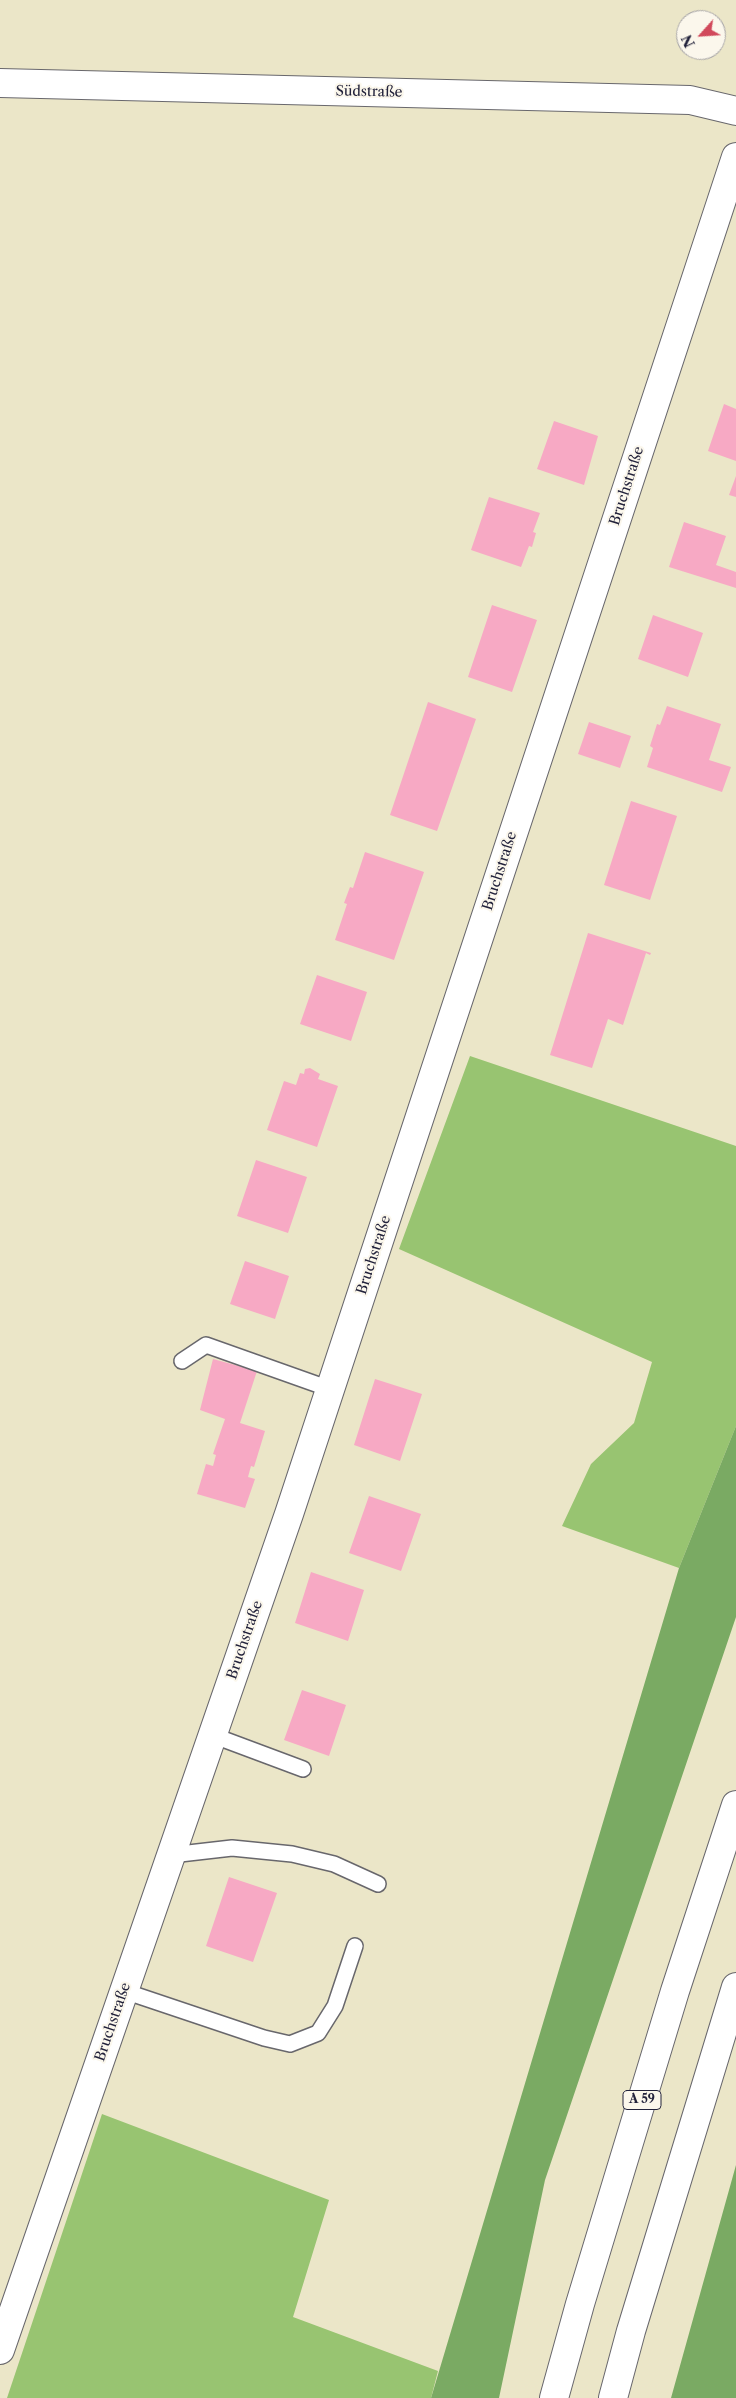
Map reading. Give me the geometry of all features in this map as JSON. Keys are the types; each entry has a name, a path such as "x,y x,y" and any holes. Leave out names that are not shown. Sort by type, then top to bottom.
{"main road":[{"name":"Südstraße","path":"0,83 690,100 736,111"},
{"name":"Bruchstraße","path":"0,2350 330,1388 736,157"},
{"name":"A 59","path":"554,2398 580,2304 675,1991 736,1805"},
{"path":"613,2398 631,2331 736,1987"}],"lane":[{"path":"182,1362 206,1345 330,1388"},
{"path":"212,1735 303,1769"},
{"path":"171,1855 232,1848 292,1854 334,1864 378,1884"},
{"path":"124,1991 264,2038 290,2044 318,2033 335,2006 355,1946"}],"green space":[{"path":"470,1056 736,1146 736,1426 679,1568 562,1526 591,1464 634,1423 652,1362 399,1249"},
{"path":"736,1426 736,1617 545,2180 499,2398 431,2398 679,1568"},
{"path":"102,2114 329,2200 293,2317 438,2371 431,2398 7,2398"},
{"path":"736,2165 736,2398 671,2398"}],"building":[{"path":"724,404 736,409 736,461 708,451"},
{"path":"554,421 598,436 584,485 537,469"},
{"path":"736,476 736,497 729,495"},
{"path":"489,497 540,513 533,532 536,533 532,547 529,546 521,567 471,550"},
{"path":"684,522 726,536 716,565 736,572 736,588 669,567"},
{"path":"492,605 537,620 512,692 468,677"},
{"path":"653,615 703,633 688,677 638,659"},
{"path":"428,702 476,719 437,831 390,815"},
{"path":"667,706 721,724 709,760 731,767 722,792 647,767 653,748 650,746 657,724 660,725"},
{"path":"589,722 631,736 620,768 578,754"},
{"path":"631,801 677,816 650,900 604,885"},
{"path":"365,852 424,872 394,960 335,940 347,904 344,903 350,887 353,888"},
{"path":"588,933 651,953 650,955 646,953 623,1025 608,1019 592,1068 550,1055"},
{"path":"317,975 367,992 351,1041 300,1024"},
{"path":"310,1068 320,1074 318,1079 338,1086 317,1147 267,1130 284,1081 296,1085 300,1073 304,1074 305,1069"},
{"path":"256,1160 307,1177 288,1233 237,1216"},
{"path":"245,1261 289,1276 275,1319 230,1304"},
{"path":"213,1359 257,1371 240,1423 265,1431 254,1467 251,1466 248,1477 255,1479 245,1508 197,1494 206,1464 213,1466 216,1455 213,1454 225,1419 200,1410"},
{"path":"375,1379 422,1394 400,1461 354,1445"},
{"path":"369,1496 421,1514 401,1571 349,1553"},
{"path":"311,1572 364,1590 348,1641 295,1623"},
{"path":"302,1690 346,1705 329,1756 284,1740"},
{"path":"229,1877 277,1893 253,1962 206,1946"}]}
